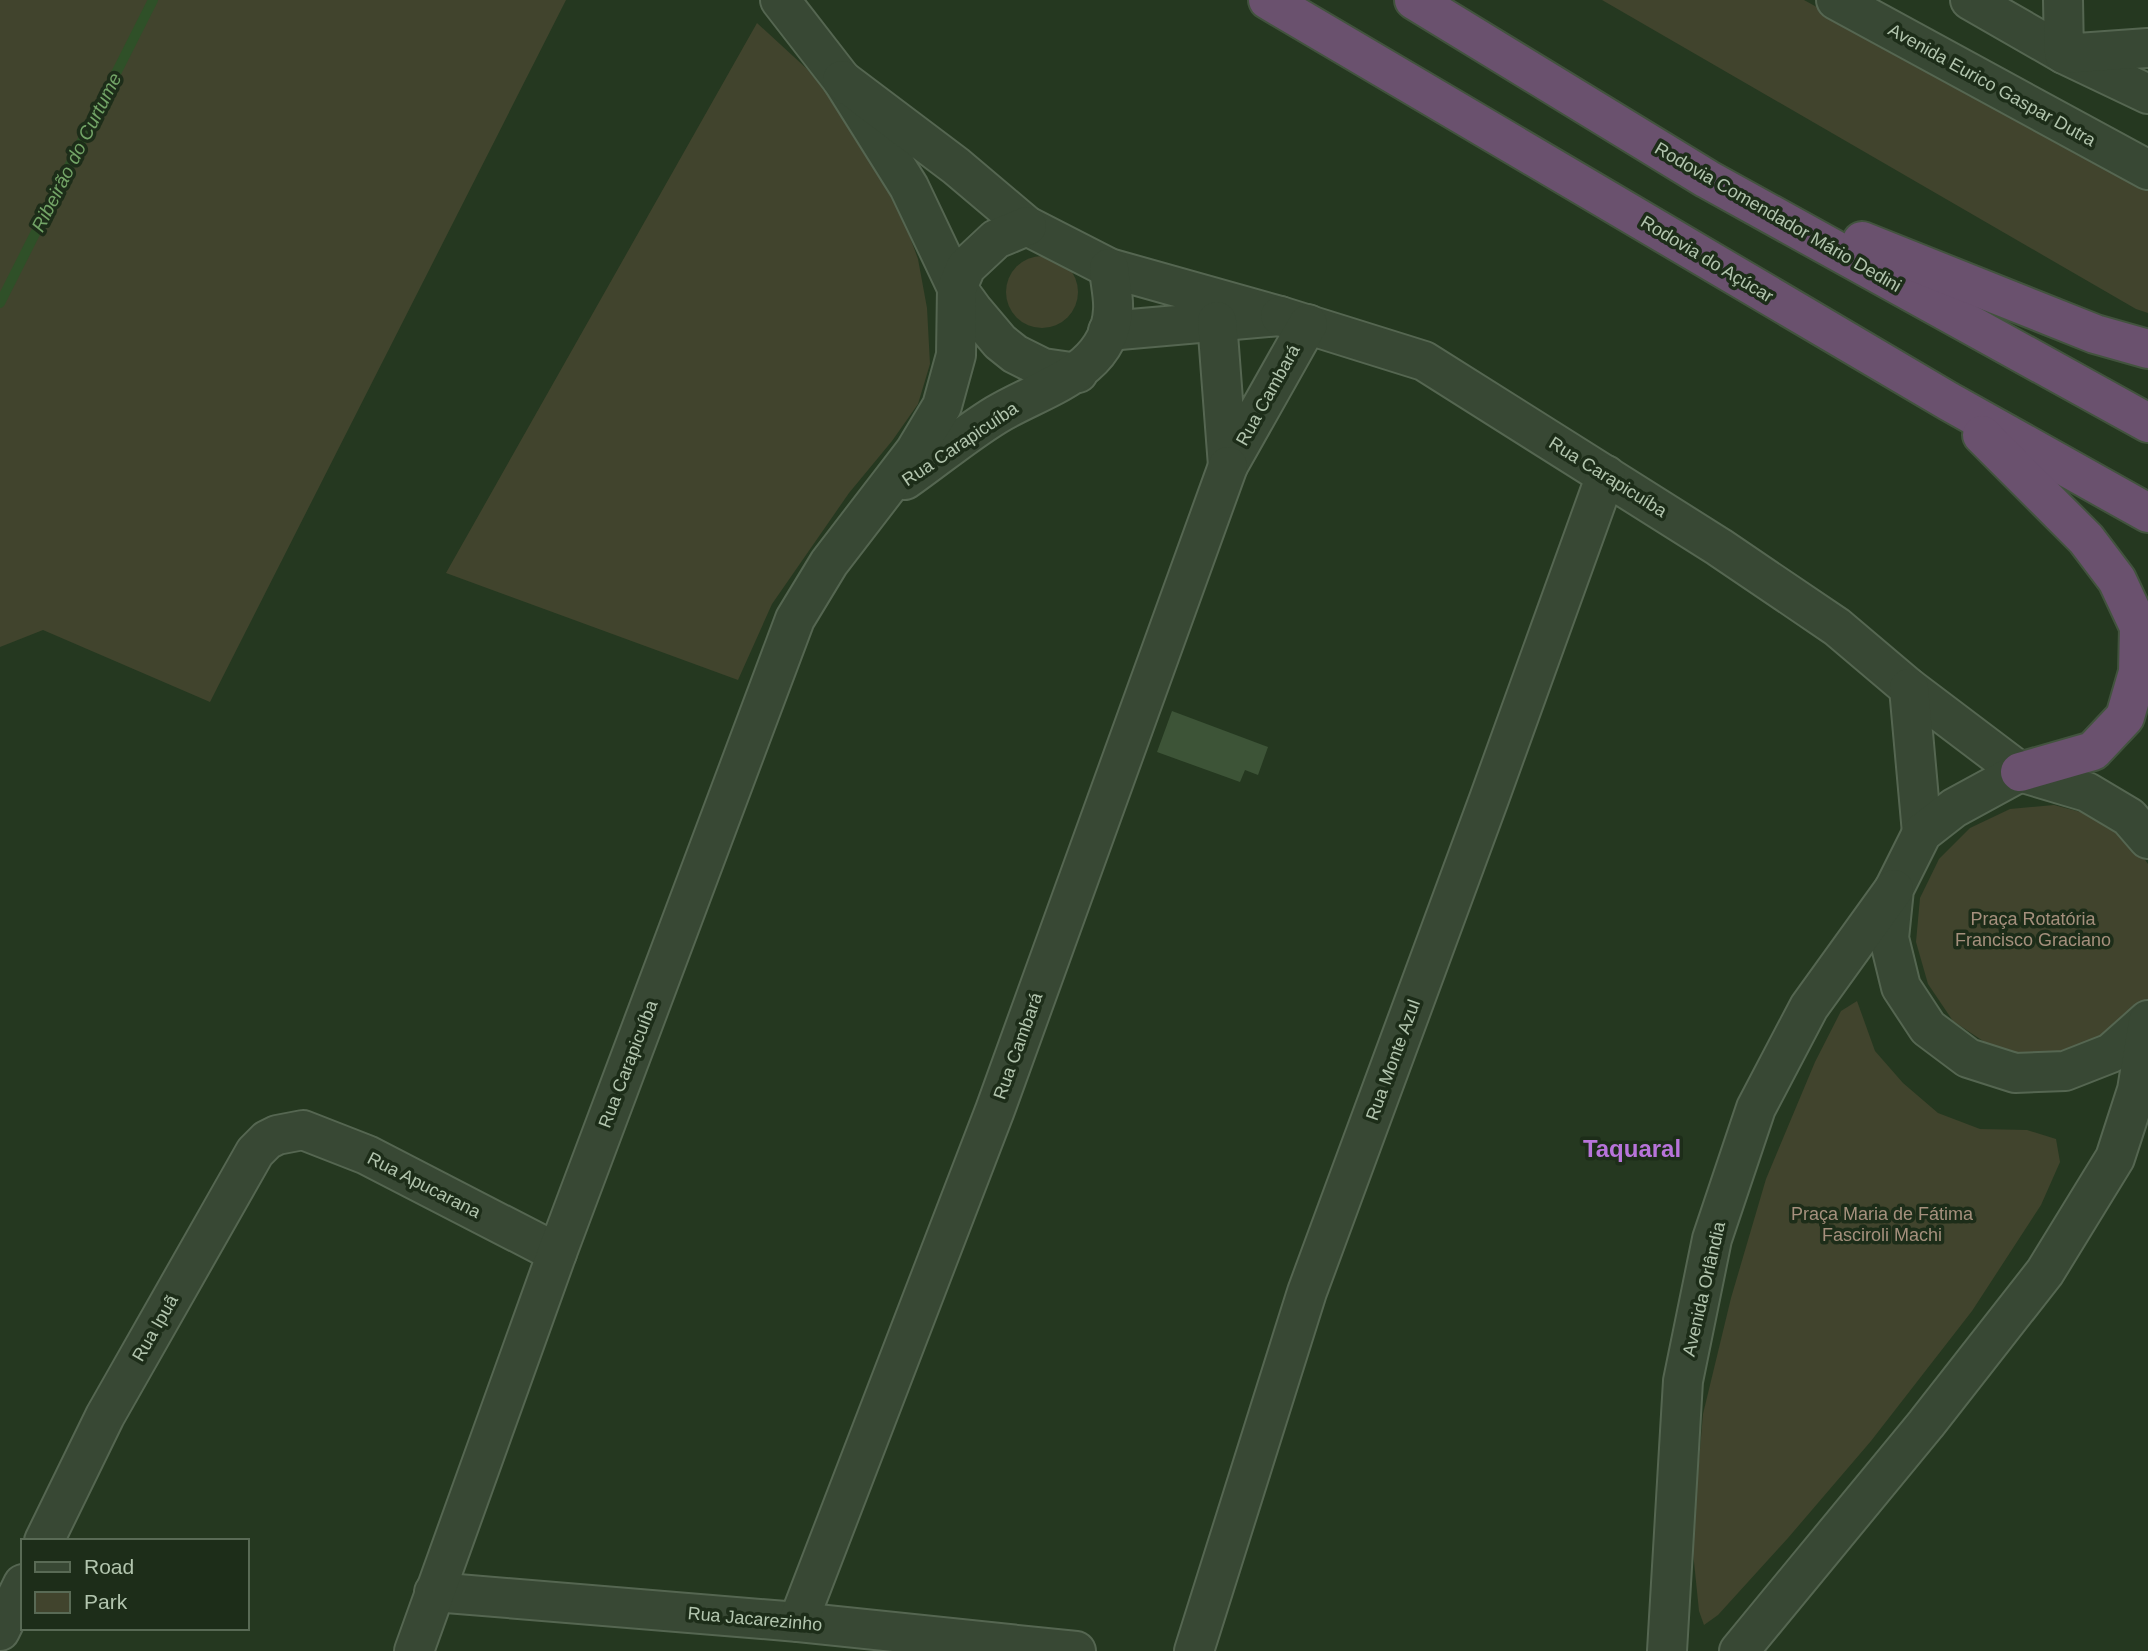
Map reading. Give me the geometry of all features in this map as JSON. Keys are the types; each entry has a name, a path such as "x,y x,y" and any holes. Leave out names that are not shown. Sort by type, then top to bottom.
{"highway":[{"name":"Rodovia do Açúcar","path":"1268,0 1948,401 2148,513"},
{"name":"Rodovia Comendador Mário Dedini","path":"1413,0 1707,179 2148,424"},
{"path":"1707,179 2095,334 2148,349"},
{"path":"1948,401 2087,539 2117,580 2139,627 2138,672 2124,717 2093,751 2020,772"}],"street":[{"path":"780,0 842,79 909,187 957,288 1000,342 1015,354 1043,368 1078,373"},
{"name":"Avenida Eurico Gaspar Dutra","path":"1836,0 2148,170"},
{"path":"1970,0 2064,54 2148,94"},
{"path":"2063,0 2064,54"},
{"path":"2064,54 2148,48"},
{"name":"Rua Carapicuíba","path":"842,79 956,166 1027,226 1109,268 1294,320 1423,361 1719,547 1837,627 1909,688 2020,772"},
{"path":"957,288 966,267 996,239 1027,226"},
{"name":"Rua Carapicuíba","path":"880,497 997,415 1078,373 1100,349 1108,331 1113,311 1109,268"},
{"name":"Rua Carapicuíba","path":"414,1651 557,1253 795,619 830,563 915,451 942,406 956,355 957,288"},
{"name":"Rua Carapicuíba","path":"1108,331 1217,321 1294,320"},
{"name":"Rua Cambará","path":"798,1622 995,1110 1228,466 1294,320"},
{"name":"Rua Cambará","path":"1217,321 1228,466"},
{"name":"Rua Monte Azul","path":"1194,1651 1307,1292 1606,475"},
{"path":"1909,688 1922,832"},
{"path":"2148,839 2129,817 2087,792 2020,772 1954,808 1922,832 1894,889 1889,939 1900,987 1928,1028 1968,1058 2015,1073 2064,1071 2112,1053 2148,1021"},
{"name":"Avenida Orlândia","path":"1667,1651 1683,1381 1713,1239 1756,1108 1809,1007 1894,889"},
{"path":"1739,1651 1926,1424 2045,1272 2115,1158 2137,1090 2148,1021"},
{"name":"Rua Apucarana","path":"286,1132 303,1130 367,1155 557,1253"},
{"name":"Rua Ipuã","path":"45,1539 105,1416 255,1152 267,1140 286,1132"},
{"path":"0,1631 21,1588"},
{"name":"Rua Jacarezinho","path":"434,1592 798,1622 1076,1651"}],"green space":[{"path":"0,0 566,0 210,702 43,630 0,647"},
{"path":"1602,0 1804,0 2148,189 2148,313 2136,309"},
{"path":"757,23 806,68 845,111 898,204 918,259 927,308 930,364 918,404 892,441 849,493 772,604 738,680 446,573"},
{"path":"1042,256 1062,262 1072,272 1078,292 1072,312 1062,322 1042,328 1022,322 1012,312 1006,292 1012,272 1022,262"},
{"name":"Praça Rotatória Francisco Graciano","path":"2054,805 2096,816 2132,841 2148,864 2148,999 2115,1034 2075,1053 2031,1057 1989,1045 1953,1021 1928,984 1916,942 1920,898 1939,859 1970,828 2010,809"},
{"name":"Praça Maria de Fátima Fasciroli Machi","path":"1857,1001 1875,1051 1903,1083 1938,1113 1980,1129 2027,1130 2056,1139 2060,1162 2041,1205 1972,1311 1871,1441 1788,1538 1718,1615 1704,1625 1699,1611 1692,1542 1703,1414 1731,1298 1766,1179 1815,1062 1841,1011"}],"building":[{"path":"1172,711 1268,747 1258,775 1245,770 1240,782 1157,752"}],"waterway":[{"name":"Ribeirão do Curtume","path":"0,303 153,0"}],"district":[{"name":"Taquaral","path":"1632,1149"}]}
